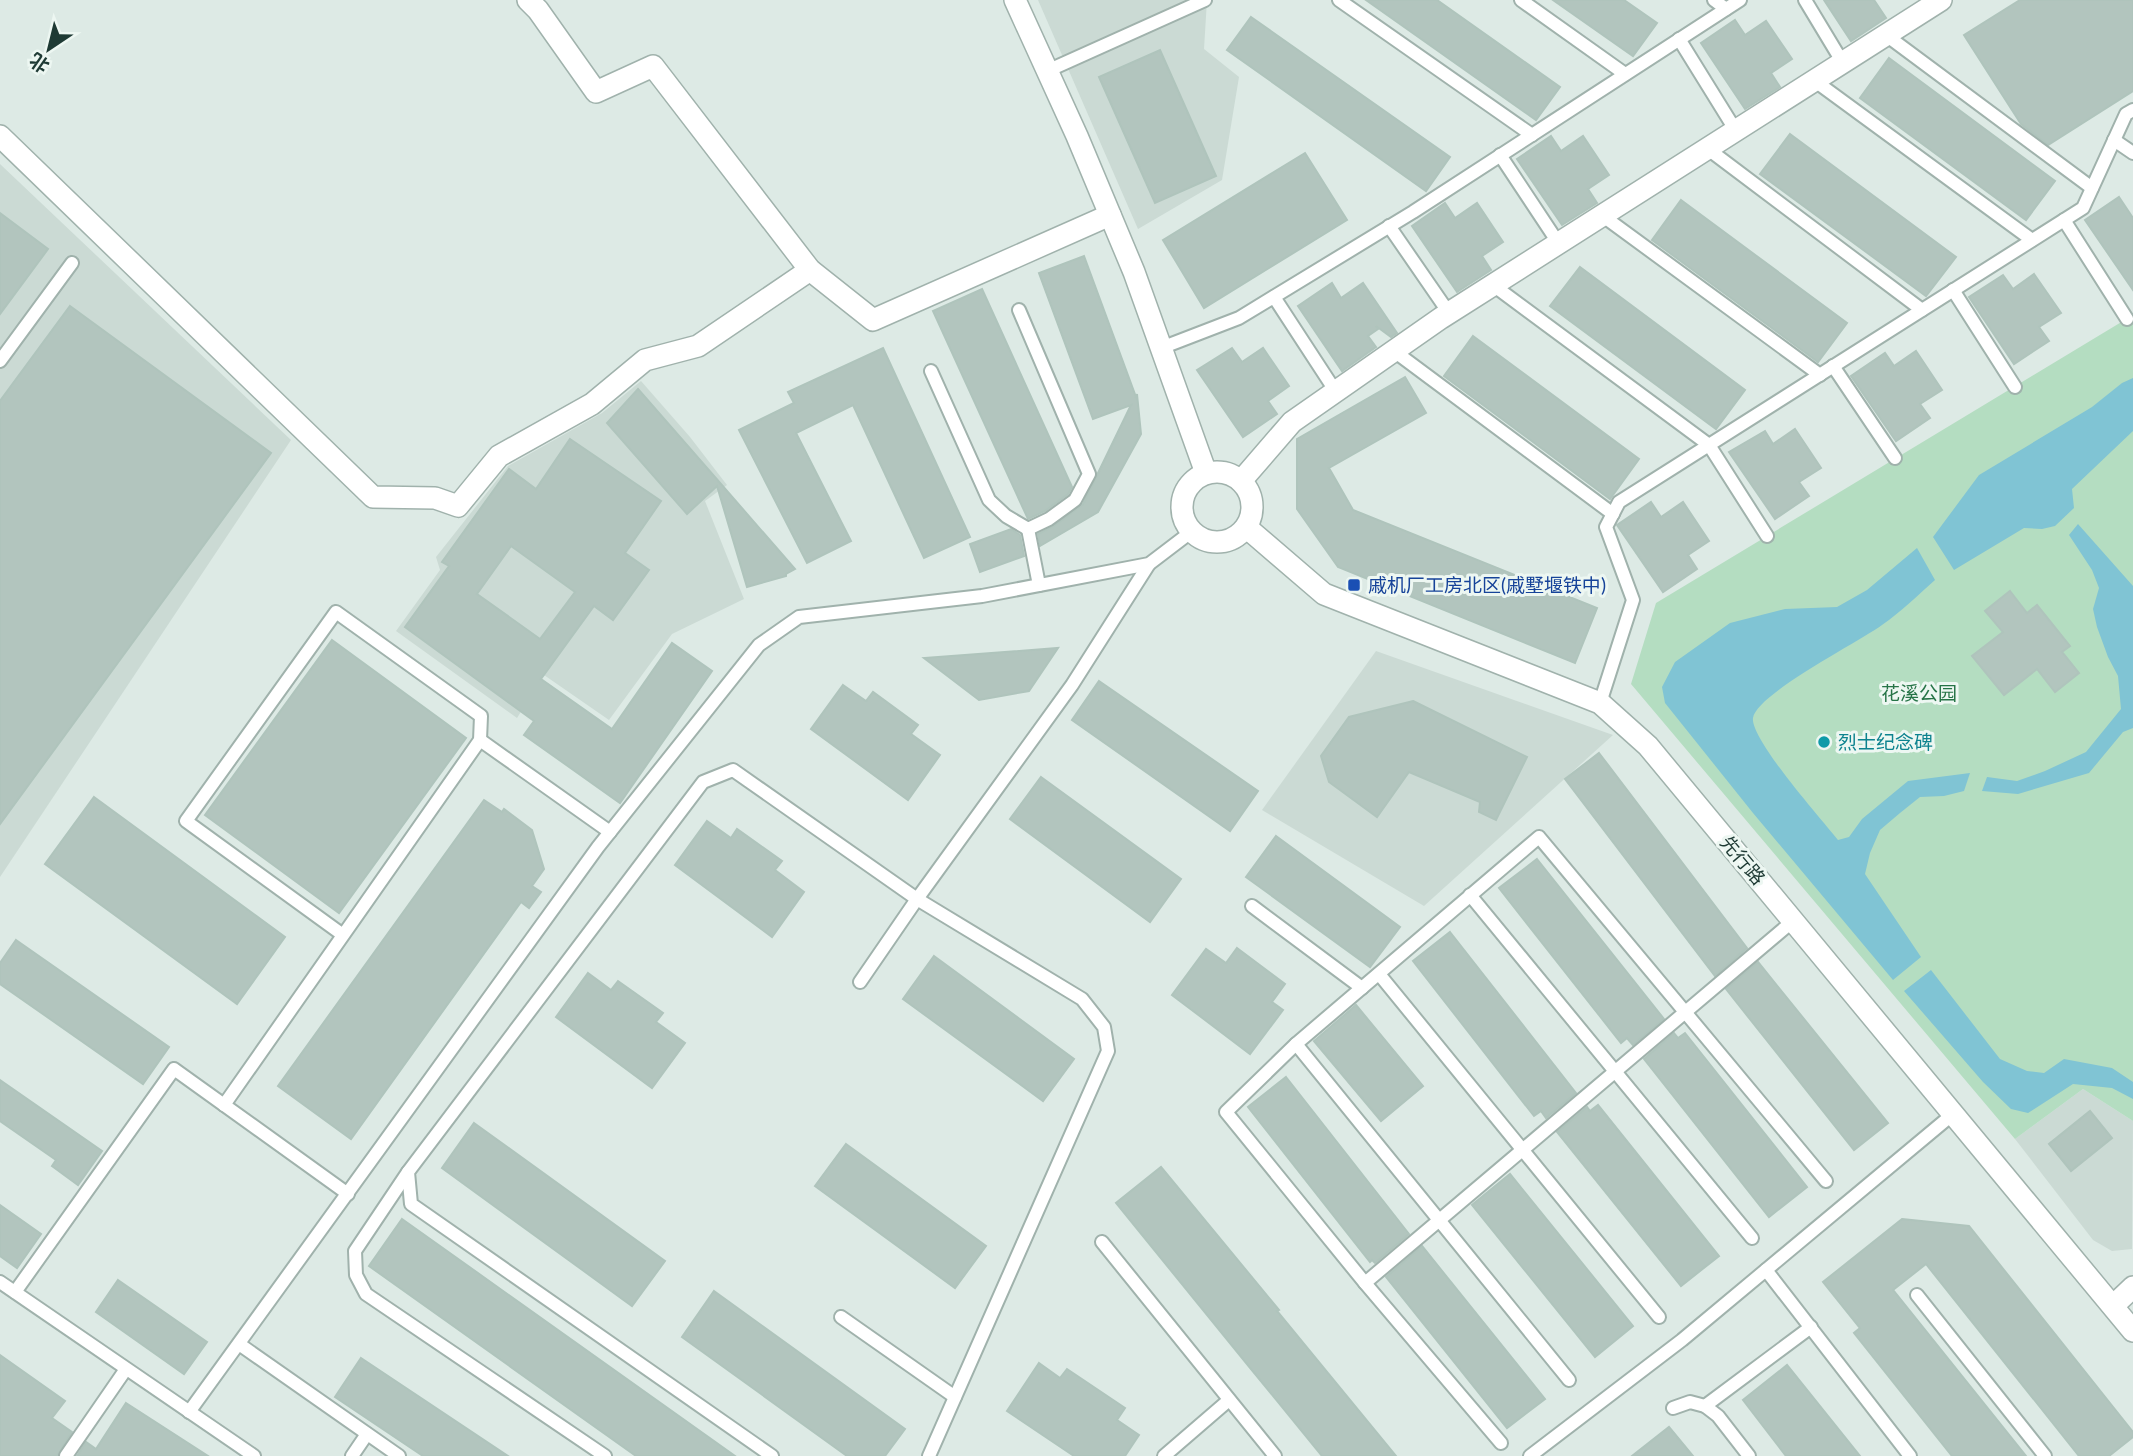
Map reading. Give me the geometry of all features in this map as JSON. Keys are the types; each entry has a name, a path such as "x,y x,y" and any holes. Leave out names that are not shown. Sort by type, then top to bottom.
{"street":[{"path":"528,0 596,92 653,66 810,270 873,320 1110,215"},
{"path":"1015,0 1134,272 1206,473"},
{"path":"1241,481 1292,422 1448,313 1941,0"},
{"path":"0,136 373,497 435,498 458,506 499,456 592,404 645,360 698,346 810,270"},
{"path":"1218,472 1241,481 1252,503 1251,516 1246,527 1235,538 1220,542 1205,541 1191,532 1183,518 1182,503 1187,488 1195,479 1206,473 1218,472"},
{"name":"先行路","path":"1246,527 1324,594 1600,703 1648,746 2133,1331"},
{"path":"2114,1305 2133,1287"}],"lane":[{"path":"1047,71 1205,0"},
{"path":"1339,0 1532,135"},
{"path":"1521,0 1625,74"},
{"path":"1714,0 1726,9"},
{"path":"1161,348 1239,318 1274,297 1740,0"},
{"path":"1805,0 1843,63"},
{"path":"1885,35 2092,188"},
{"path":"1679,39 1736,131"},
{"path":"1815,81 2032,240"},
{"path":"1600,703 1633,600 1605,527 1619,502 2083,208 2126,114 2133,110"},
{"path":"2114,140 2133,153"},
{"path":"1708,149 1922,310"},
{"path":"1500,155 1559,244"},
{"path":"1603,216 1820,375"},
{"path":"2064,220 2127,319"},
{"path":"1389,226 1448,313"},
{"path":"0,361 72,263"},
{"path":"1493,285 1709,445 1767,536"},
{"path":"1953,290 2015,387"},
{"path":"1274,297 1336,392"},
{"path":"1019,310 1089,474 1075,500 1049,519 1028,529"},
{"path":"1394,351 1613,514"},
{"path":"1833,366 1895,458"},
{"path":"931,371 989,500 1006,516 1028,529 1039,585"},
{"path":"860,982 1072,685 1149,564 1191,532"},
{"path":"189,1412 610,832 759,645 799,617 982,596 1149,564"},
{"path":"224,1105 480,740 481,716 336,612 186,821 343,935"},
{"path":"480,740 610,832"},
{"path":"605,1456 366,1294 356,1275 355,1251 408,1172 703,782 733,770 917,899 1082,999 1104,1027 1108,1051 929,1456"},
{"path":"1501,1443 1365,1283 1226,1112 1296,1044 1539,837 1826,1181"},
{"path":"1470,895 1752,1238"},
{"path":"1252,906 1362,988"},
{"path":"1365,1283 1793,921"},
{"path":"1378,974 1659,1317"},
{"path":"1296,1044 1569,1380"},
{"path":"15,1292 174,1069 348,1194"},
{"path":"1530,1456 1682,1340 1953,1114"},
{"path":"408,1172 411,1204 772,1456"},
{"path":"1102,1242 1275,1456"},
{"path":"1766,1270 1910,1456"},
{"path":"0,1282 254,1456"},
{"path":"1917,1295 2045,1456"},
{"path":"841,1317 955,1397"},
{"path":"1705,1406 1811,1327"},
{"path":"239,1344 399,1456"},
{"path":"66,1456 126,1369"},
{"path":"1164,1456 1229,1399"},
{"path":"1673,1408 1690,1402 1705,1406 1718,1416 1749,1456"},
{"path":"352,1456 367,1434"}],"shaded area":[{"path":"1038,0 1207,0 1204,49 1239,77 1222,180 1138,229"},
{"path":"0,164 291,440 0,877"},
{"path":"641,381 727,485 705,501 744,599 672,634 609,720 544,675 517,718 396,631 440,570 436,557 508,466 602,413"},
{"path":"1376,651 1613,735 1424,906 1262,810"},
{"path":"2083,1089 2133,1121 2132,1249 2112,1251 2093,1240 2015,1139"}],"green space":[{"name":"花溪公园","path":"2133,315 2133,1121 2083,1089 2015,1139 1631,684 1656,603"}],"water":[{"path":"2133,378 2133,431 2072,489 2074,508 2055,526 2042,529 2024,528 1954,570 1933,537 1979,475 2092,407 2122,383"},
{"path":"2078,524 2133,586 2133,728 2123,732 2089,773 2018,794 1982,791 1987,777 2017,781 2086,752 2121,709 2118,676 2108,657 2093,609 2099,588 2092,570 2069,535"},
{"path":"1917,548 1935,580 1882,625 1771,696 1758,708 1753,718 1755,728 1774,761 1838,840 1849,837 1862,819 1908,781 1970,773 1964,791 1944,796 1920,797 1880,830 1870,853 1865,874 1921,957 1893,980 1665,703 1662,687 1675,662 1730,623 1785,609 1837,607 1867,590"},
{"path":"1931,970 2000,1059 2027,1071 2044,1073 2064,1059 2112,1068 2133,1082 2133,1099 2112,1088 2073,1084 2028,1113 2011,1109 1983,1082 1904,991"}],"building":[{"path":"1366,0 1437,0 1560,87 1536,120"},
{"path":"1553,0 1624,0 1657,23 1633,56"},
{"path":"1824,0 1874,0 1886,18 1851,41"},
{"path":"2020,0 2133,0 2133,91 2048,145 2021,124 1964,35"},
{"path":"1251,17 1450,157 1426,191 1227,50"},
{"path":"1735,20 1745,35 1766,21 1792,59 1771,73 1780,87 1745,109 1701,43"},
{"path":"1160,50 1216,176 1155,203 1099,77"},
{"path":"1889,58 2055,181 2026,220 1860,98"},
{"path":"1790,134 1956,257 1926,296 1760,174"},
{"path":"1551,136 1561,151 1583,136 1609,175 1588,189 1597,203 1562,225 1517,159"},
{"path":"1305,153 1347,220 1204,308 1163,240"},
{"path":"2119,197 2133,218 2133,290 2085,220"},
{"path":"1681,200 1847,323 1818,362 1652,240"},
{"path":"1445,203 1455,218 1477,203 1503,242 1482,256 1491,270 1457,292 1412,226"},
{"path":"0,213 48,249 0,314"},
{"path":"1084,256 1136,397 1137,394 1141,434 1098,512 1040,546 1038,534 1054,526 1083,504 1131,405 1093,419 1039,273"},
{"path":"1580,267 1745,390 1716,429 1550,306"},
{"path":"2034,274 2061,313 2039,327 2049,341 2014,364 1969,297 2003,275 2013,289"},
{"path":"1332,283 1341,298 1363,283 1397,333 1391,337 1376,326 1378,329 1368,336 1376,347 1342,371 1298,306"},
{"path":"982,289 1072,487 1068,494 1045,511 1028,519 933,311"},
{"path":"70,306 271,453 0,824 0,401"},
{"path":"1473,336 1639,459 1610,499 1444,376"},
{"path":"883,348 970,537 924,558 853,405 796,433 851,541 807,563 739,430 794,403 788,392"},
{"path":"1232,348 1242,362 1263,348 1289,386 1268,401 1277,414 1243,437 1197,370"},
{"path":"1916,351 1942,390 1920,404 1930,418 1896,441 1851,376 1885,353 1894,366"},
{"path":"1405,377 1426,413 1329,468 1353,510 1597,608 1575,663 1338,567 1297,509 1297,439"},
{"path":"638,389 795,569 786,576 747,587 717,486 687,514 607,423"},
{"path":"1795,429 1821,468 1799,482 1809,496 1775,519 1729,452 1765,431 1773,444"},
{"path":"570,439 661,501 625,553 649,570 613,620 594,606 541,679 612,729 672,643 712,671 620,803 524,735 534,721 405,627 449,566 442,562 509,469 536,489","holes":["511,546 575,592 540,639 477,594"]},
{"path":"1651,502 1661,517 1683,502 1709,541 1688,555 1697,569 1663,592 1617,525"},
{"path":"1011,529 1020,535 1024,556 980,572 970,544"},
{"path":"2010,591 2027,613 2037,605 2070,646 2062,652 2079,673 2055,692 2037,669 2004,695 1972,656 2003,632 1985,611"},
{"path":"332,640 466,738 339,913 205,815"},
{"path":"1058,648 1029,691 979,700 924,658"},
{"path":"1099,681 1258,791 1230,831 1072,720"},
{"path":"843,685 866,701 873,692 918,725 911,734 940,755 908,800 811,729"},
{"path":"1413,701 1527,757 1496,820 1479,812 1480,802 1409,772 1377,817 1329,782 1321,756 1349,717"},
{"path":"1599,753 1747,948 1715,976 1565,779"},
{"path":"1041,777 1181,879 1150,922 1010,819"},
{"path":"94,797 285,937 237,1004 45,864"},
{"path":"484,800 502,812 504,809 532,830 544,869 532,886 541,892 529,908 521,902 351,1139 278,1086"},
{"path":"707,821 731,838 737,829 782,861 775,870 804,892 772,937 675,865"},
{"path":"1276,836 1400,927 1370,967 1246,877"},
{"path":"1537,859 1664,1019 1633,1045 1627,1038 1621,1043 1499,888"},
{"path":"1450,932 1576,1093 1546,1118 1541,1111 1534,1116 1413,961"},
{"path":"16,940 169,1047 143,1084 0,984 0,963"},
{"path":"1237,948 1285,984 1272,1002 1283,1010 1250,1054 1172,995 1206,949 1226,963"},
{"path":"934,956 1074,1059 1043,1101 903,999"},
{"path":"1758,962 1888,1123 1854,1150 1726,989"},
{"path":"588,973 611,990 618,981 663,1013 656,1022 685,1043 652,1088 556,1017"},
{"path":"1356,1005 1423,1086 1381,1121 1314,1041"},
{"path":"1674,1033 1678,1038 1685,1033 1807,1187 1769,1217 1644,1059"},
{"path":"1286,1077 1409,1234 1375,1263 1372,1260 1370,1262 1248,1107"},
{"path":"0,1080 102,1151 78,1185 52,1166 56,1160 0,1121"},
{"path":"1598,1105 1719,1256 1681,1286 1557,1132 1587,1107 1590,1111"},
{"path":"2090,1111 2112,1138 2071,1171 2049,1144"},
{"path":"474,1123 665,1261 632,1306 442,1168"},
{"path":"846,1144 986,1246 955,1288 815,1186"},
{"path":"1161,1167 1396,1456 1322,1456 1116,1203"},
{"path":"1510,1174 1633,1326 1595,1357 1472,1205"},
{"path":"0,1205 41,1234 17,1268 0,1256"},
{"path":"402,1219 735,1456 636,1456 369,1266"},
{"path":"1902,1219 1969,1226 2133,1432 2133,1437 2109,1456 2079,1456 1926,1264 1893,1290 2026,1456 1952,1456 1854,1333 1860,1328 1823,1282"},
{"path":"1422,1246 1545,1399 1507,1428 1386,1277"},
{"path":"118,1280 207,1342 184,1374 96,1312"},
{"path":"714,1291 905,1429 885,1456 847,1456 682,1337"},
{"path":"0,1355 65,1401 52,1418 72,1432 57,1456 0,1456"},
{"path":"361,1358 508,1456 423,1456 335,1397"},
{"path":"1039,1363 1060,1378 1067,1369 1125,1408 1117,1420 1139,1435 1125,1456 1074,1456 1007,1411"},
{"path":"1787,1365 1860,1456 1786,1456 1743,1400"},
{"path":"126,1403 208,1456 77,1456 86,1442 96,1449"},
{"path":"1669,1427 1693,1456 1632,1456"}],"place":[{"name":"戚机厂工房北区(戚墅堰铁中)","path":"1354,585"},
{"name":"烈士纪念碑","path":"1824,742"}]}
